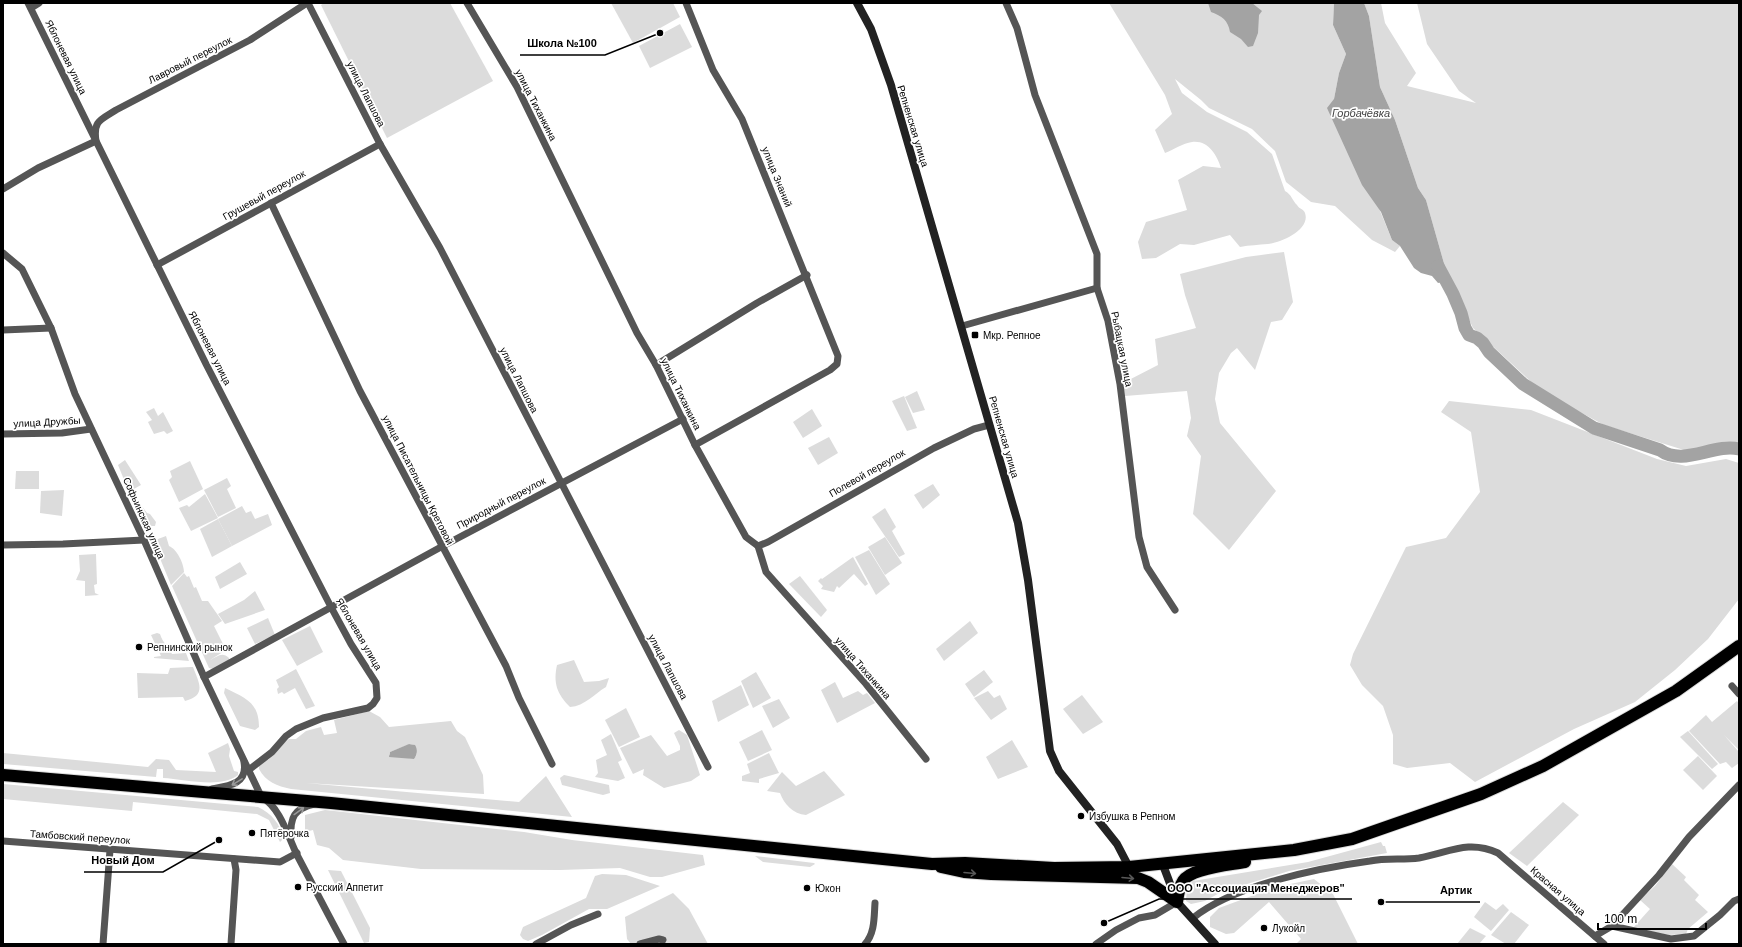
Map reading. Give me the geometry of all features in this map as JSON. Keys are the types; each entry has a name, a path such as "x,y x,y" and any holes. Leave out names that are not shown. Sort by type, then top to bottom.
{"highway":[{"path":"932,864 950,870 991,874 1042,877 1111,876 1138,878 1148,882 1177,902 1182,881 1191,874 1294,850 1352,839 1481,794 1564,754 1676,691 1739,646"},
{"path":"3,775 261,796 932,864 958,863 1054,868 1130,867 1294,850"}],"street":[{"path":"29,5 39,3"},
{"name":"Лавровый переулок","path":"96,141 94,129 96,124 110,113 250,40 307,3"},
{"name":"улица Лапшова","path":"307,3 380,144 440,248 708,767"},
{"name":"улица Тиханкина","path":"467,3 517,87 637,333 656,365 695,445 746,537 758,546 766,572 866,684 926,759"},
{"name":"улица Знаний","path":"686,3 713,70 742,119 837,349 838,356 837,364 809,383 695,445"},
{"name":"Репненская улица","path":"857,3 871,29 891,85 1018,523 1028,580 1050,751 1059,771 1117,844 1130,867"},
{"name":"Рыбацкая улица","path":"1006,3 1017,28 1035,95 1097,254 1097,288 1108,321 1120,384 1139,538 1147,567 1175,610"},
{"name":"Яблоневая улица","path":"29,5 206,364 331,607 351,644 376,683 377,698 368,708 324,718 296,729 286,736 272,752 250,769"},
{"path":"3,189 38,168 96,141"},
{"name":"Грушевый переулок","path":"157,265 380,144"},
{"name":"улица Писательницы Кретовой","path":"271,203 360,391 441,547 506,666 519,698 552,764"},
{"name":"Софьинская улица","path":"3,253 22,269 51,328 73,387 91,429 144,540 204,677 250,769 261,796"},
{"path":"656,365 757,303 807,275"},
{"path":"962,326 1097,288"},
{"path":"3,330 51,328"},
{"name":"Природный переулок","path":"204,677 560,483 683,420"},
{"name":"Полевой переулок","path":"758,546 768,542 934,448 974,429 989,425"},
{"name":"улица Дружбы","path":"3,434 62,433 91,429"},
{"path":"3,545 144,540"},
{"path":"1732,686 1739,694"},
{"path":"202,791 228,786 242,779 245,773 245,765 241,751"},
{"path":"1595,936 1612,926 1659,875 1689,837 1739,785"},
{"path":"261,796 275,808 344,944"},
{"path":"291,841 290,823 295,813 308,806 331,803"},
{"name":"Тамбовский переулок","path":"3,841 280,862 297,853"},
{"name":"Красная улица","path":"1193,918 1204,909 1225,899 1298,876 1372,860 1419,858 1466,847 1479,847 1498,854 1604,944"},
{"path":"103,944 110,850"},
{"path":"231,944 236,876 234,859"},
{"path":"1163,864 1177,902 1215,944"},
{"path":"1612,926 1671,938 1694,936 1720,915 1734,901 1739,899"},
{"path":"1096,944 1116,930 1139,918 1155,915 1177,902"},
{"path":"865,944 870,938 872,932 876,903"},
{"path":"536,944 571,925 598,914"},
{"path":"640,944 659,939 663,940"}],"shaded area":[{"path":"324,3 450,3 493,81 387,138 321,5"},
{"path":"611,3 673,3 680,17 633,43"},
{"path":"1109,3 1334,3 1333,25 1346,54 1339,73 1334,99 1392,240 1400,246 1395,252 1372,240 1335,206 1311,202 1286,182 1275,151 1252,129 1209,108 1175,79 1182,93 1207,112 1247,132 1272,154 1285,191 1305,213 1306,219 1299,230 1287,238 1273,243 1240,247 1230,235 1194,245 1180,244 1156,258 1142,259 1138,242 1146,222 1187,210 1178,180 1203,166 1221,168 1211,149 1203,143 1192,142 1165,153 1155,130 1172,114 1165,95"},
{"path":"1364,3 1381,3 1385,23 1416,73 1407,86 1476,103 1459,91 1427,44 1417,3 1739,3 1739,445 1734,444 1684,450 1604,425 1541,391 1473,328 1445,267 1426,200 1418,188 1395,120 1380,87 1369,16"},
{"path":"680,24 692,47 650,68 639,46"},
{"path":"1284,252 1293,302 1282,320 1271,322 1255,370 1237,348 1231,353 1219,373 1215,399 1220,423 1276,491 1229,550 1193,514 1201,456 1187,436 1191,418 1187,391 1125,396 1123,383 1158,365 1155,339 1196,328 1180,274 1246,257"},
{"path":"917,391 925,410 913,413 905,397"},
{"path":"904,396 917,428 907,431 892,401"},
{"path":"1449,401 1531,410 1657,459 1686,466 1726,459 1739,463 1739,599 1708,639 1675,670 1635,702 1574,729 1475,782 1450,763 1407,768 1393,764 1393,735 1383,706 1362,685 1350,665 1353,654 1406,547 1446,538 1480,492 1471,432 1441,412"},
{"path":"154,408 158,416 163,412 173,431 167,434 164,431 154,434 148,422 152,420 146,412"},
{"path":"812,409 822,426 803,438 793,422"},
{"path":"829,437 838,453 818,465 808,448"},
{"path":"125,460 141,485 132,490 125,482 118,465"},
{"path":"190,461 203,489 179,502 169,480 172,477 170,471"},
{"path":"16,471 39,471 39,489 15,489"},
{"path":"227,478 231,486 227,489 236,508 218,517 204,490"},
{"path":"933,484 940,495 923,509 914,495"},
{"path":"64,490 62,516 40,513 41,491"},
{"path":"205,494 218,518 191,531 179,508 187,505 189,507"},
{"path":"141,505 147,513 150,514 156,522 155,526 146,526 143,522 137,506"},
{"path":"242,506 246,513 251,511 255,519 268,514 272,525 232,546 218,519"},
{"path":"885,508 896,527 892,531 905,554 899,557 872,517"},
{"path":"218,519 232,546 212,557 200,529"},
{"path":"166,536 169,546 177,553 184,569 184,572 171,585 154,544 158,539"},
{"path":"885,537 902,563 885,575 868,547"},
{"path":"869,550 890,584 876,595 855,557"},
{"path":"96,554 97,584 94,585 95,593 99,595 85,596 85,581 76,580 80,571 79,555"},
{"path":"853,557 868,584 865,586 854,574 839,588 837,586 834,592 821,589 823,586 818,581 821,578 822,579"},
{"path":"240,562 247,574 220,589 215,577"},
{"path":"184,573 187,577 189,576 202,601 208,601 222,621 214,626 226,650 210,660 217,656 224,655 229,658 229,661 213,669 209,668 172,586"},
{"path":"800,576 827,610 821,617 789,584"},
{"path":"255,591 265,610 225,624 218,614 244,600"},
{"path":"268,618 275,635 255,644 247,628"},
{"path":"970,621 978,633 944,661 936,649"},
{"path":"310,626 323,652 297,666 282,640"},
{"path":"157,633 160,634 172,654 186,653 189,661 154,658 161,656 151,635"},
{"path":"574,660 584,682 599,681 609,678 606,687 585,702 570,707 557,688 556,671 557,665"},
{"path":"193,667 200,688 199,692 192,698 185,701 183,697 138,698 137,673 168,674 170,668"},
{"path":"296,669 315,706 306,709 295,688 284,694 282,692 278,694 277,689 279,687 276,680"},
{"path":"984,670 993,682 974,697 965,684"},
{"path":"756,672 771,698 753,708 741,681"},
{"path":"835,682 843,698 858,691 863,695 867,693 875,703 837,723 821,690"},
{"path":"741,685 749,705 718,722 712,701"},
{"path":"225,688 245,698 254,706 259,727 255,730 240,726 224,693"},
{"path":"988,691 994,698 1000,695 1007,709 991,720 974,698"},
{"path":"1082,695 1103,722 1083,734 1063,709"},
{"path":"779,699 790,718 773,728 762,706"},
{"path":"1737,701 1739,704 1739,750 1724,735 1739,752 1739,763 1732,768 1726,762 1720,764 1689,731 1706,715 1712,722"},
{"path":"626,708 640,737 619,747 605,720"},
{"path":"369,711 380,717 389,727 451,721 457,731 465,737 483,775 484,794 306,783 519,802 546,776 572,817 291,789 277,785 269,780 259,769 259,766 268,758 268,760 278,748 289,739 296,739 306,731 321,727 324,735 337,733 334,720","holes":["410,744 414,745 417,754 414,759 389,755 390,752"]},
{"path":"679,730 687,735 700,775 691,781 664,788 643,775 644,769 633,774 620,748 651,735 667,756 680,750 680,746 674,733"},
{"path":"762,730 772,750 748,761 739,742"},
{"path":"1688,731 1718,764 1712,769 1680,737"},
{"path":"611,734 622,760 618,762 625,778 618,781 595,777 598,773 596,760 607,755 601,740"},
{"path":"1012,740 1028,767 998,779 986,757"},
{"path":"228,743 230,749 229,756 234,771 238,772 238,775 222,782 202,782 163,778 163,769 157,769 156,777 3,764 3,753 148,767 156,759 169,760 176,770 216,772 208,753"},
{"path":"769,753 779,773 759,779 759,783 742,781 742,776 750,773 747,764"},
{"path":"1698,756 1717,776 1703,790 1683,770"},
{"path":"824,771 845,795 806,815 797,813 790,808 780,793 767,791 782,772 796,786"},
{"path":"564,775 609,785 610,793 603,795 562,785 560,778"},
{"path":"3,784 258,807 267,812 275,820 278,824 283,839 280,842 269,820 257,814 133,802 132,811 3,799"},
{"path":"1563,802 1579,815 1527,866 1509,853"},
{"path":"325,810 524,832 572,840 703,855 705,865 662,877 650,877 620,868 560,870 421,869 343,860 329,848 317,845 313,830 305,832 305,815"},
{"path":"1381,842 1383,846 1385,846 1387,853 1289,871 1244,885 1234,885 1205,901 1191,904 1186,901 1187,888 1193,881 1308,862"},
{"path":"755,856 815,864 810,867 763,862"},
{"path":"1672,864 1686,877 1684,880 1699,895 1695,900 1708,912 1688,929 1686,934 1669,935 1633,928 1650,909 1640,900 1655,886"},
{"path":"328,870 341,871 370,928 369,942 364,943"},
{"path":"602,874 626,875 660,886 607,909 589,909 542,935 528,941 523,939 520,935 523,927 586,898 595,876"},
{"path":"1314,879 1333,894 1358,944 1296,944 1301,939 1269,902 1234,933 1226,934 1210,927 1210,917 1219,908 1276,887"},
{"path":"673,893 689,909 708,944 631,944 627,939 625,917"},
{"path":"1485,902 1496,910 1503,904 1509,910 1491,931 1474,917"},
{"path":"1511,912 1529,925 1514,944 1506,944 1491,935"},
{"path":"1470,928 1486,936 1479,944 1457,944"}],"water":[{"path":"1208,3 1252,3 1262,11 1259,15 1258,33 1253,46 1248,47 1241,39 1230,32 1226,21 1211,12"},
{"name":"Горбачёвка","path":"1334,3 1364,3 1369,16 1380,87 1395,120 1418,188 1426,200 1445,267 1451,280 1438,283 1432,276 1421,273 1414,268 1400,246 1392,240 1381,212 1362,185 1327,108 1334,99 1339,73 1346,54 1333,25"},
{"path":"409,744 415,745 417,749 414,759 389,757 390,752"}],"waterway":[{"path":"1438,266 1453,294 1469,335 1477,338 1483,343 1489,352 1523,384 1594,428 1660,450 1669,455 1689,456 1719,449 1739,449"}],"place":[{"name":"Школа №100","path":"660,33"},
{"name":"Мкр. Репное","path":"975,335"},
{"name":"Репнинский рынок","path":"139,647"},
{"name":"Избушка в Репном","path":"1081,816"},
{"name":"Пятёрочка","path":"252,833"},
{"name":"Новый Дом","path":"219,840"},
{"name":"Русский Аппетит","path":"298,887"},
{"name":"Юкон","path":"807,888"},
{"name":"Артик","path":"1381,902"},
{"name":"ООО \"Ассоциация Менеджеров\"","path":"1104,923"},
{"name":"Лукойл","path":"1264,928"}]}
